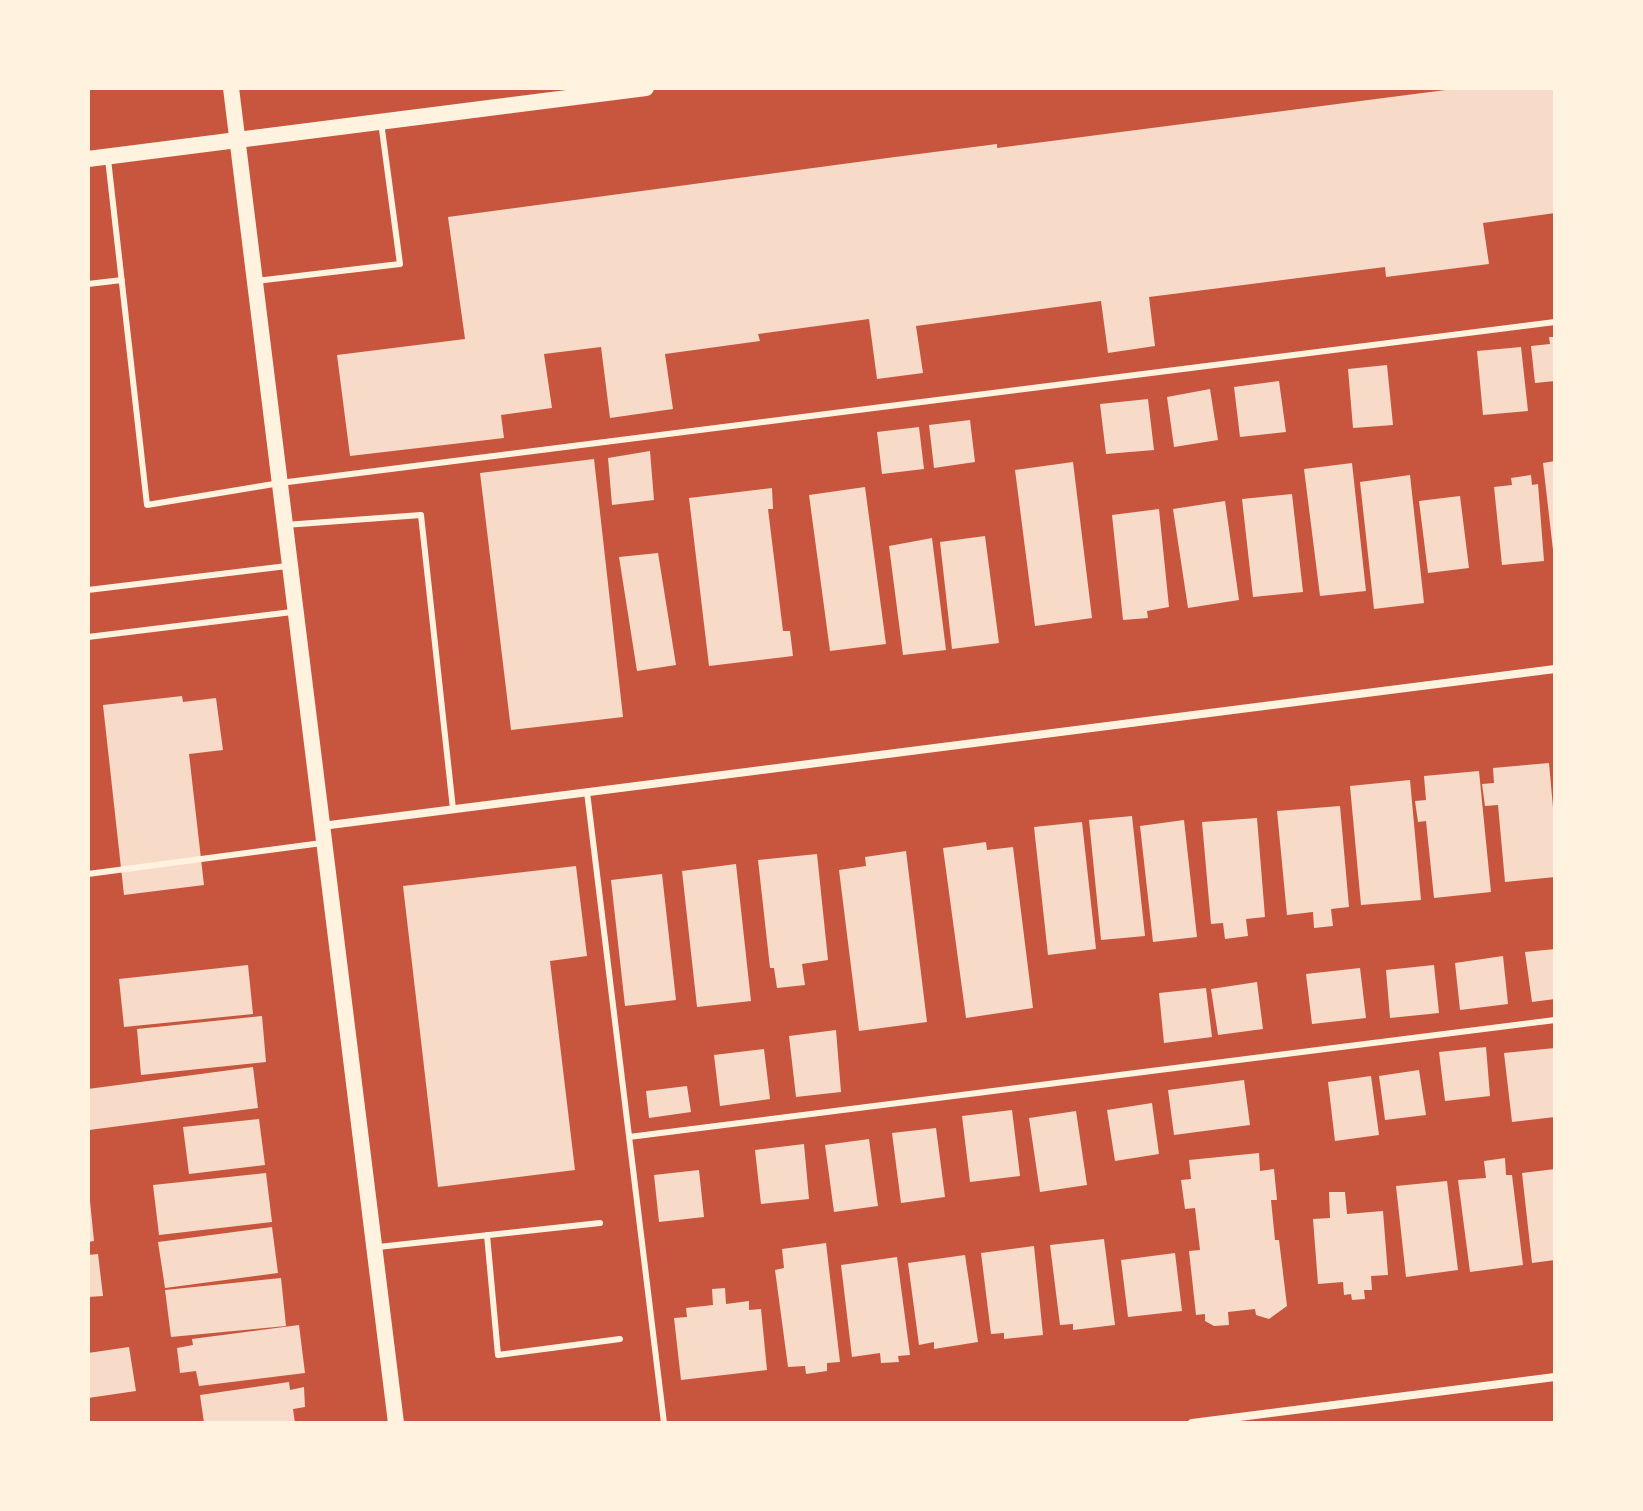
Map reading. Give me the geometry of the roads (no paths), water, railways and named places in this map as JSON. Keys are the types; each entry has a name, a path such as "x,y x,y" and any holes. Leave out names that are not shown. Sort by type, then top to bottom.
{"main road":[{"path":"231,88 396,1423"},
{"path":"88,159 646,88"}],"street":[{"path":"324,834 453,809 1555,669"},
{"path":"1192,1423 1555,1377"}],"lane":[{"path":"256,281 400,264 381,122"},
{"path":"108,157 147,505 280,483 1555,322"},
{"path":"88,284 122,280"},
{"path":"285,525 421,515 453,809"},
{"path":"88,590 290,565"},
{"path":"88,637 296,612"},
{"path":"587,792 664,1423"},
{"path":"88,874 324,834"},
{"path":"629,1137 1555,1020"},
{"path":"374,1247 600,1223"},
{"path":"487,1235 498,1355 620,1339"}]}
